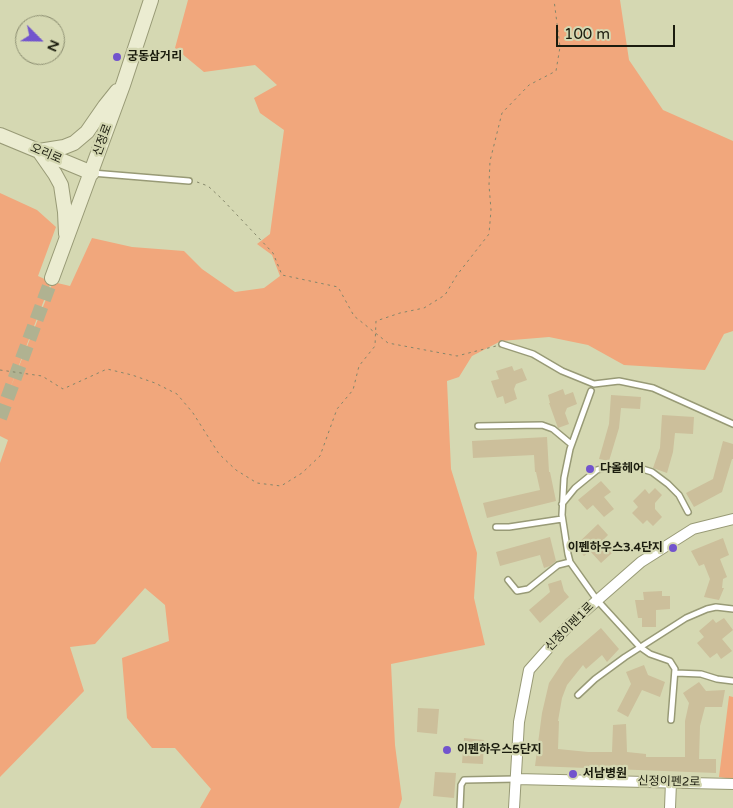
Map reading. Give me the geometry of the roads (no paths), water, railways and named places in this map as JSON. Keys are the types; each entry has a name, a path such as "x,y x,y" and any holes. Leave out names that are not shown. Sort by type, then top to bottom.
{"main road":[{"name":"신정로","path":"52,278 92,173 150,0"},
{"path":"66,242 64,204 60,185 55,174 39,151 64,147 82,137 123,85"},
{"name":"오리로","path":"0,135 92,173"}],"street":[{"name":"신정이펜1로","path":"514,808 519,722 529,670 569,624 641,562 694,529 733,519"},
{"name":"신정이펜2로","path":"516,779 733,784"},
{"path":"670,808 671,782"}],"lane":[{"path":"92,173 188,181"},
{"path":"502,344 532,354 562,371 594,384 618,381 653,388 733,424"},
{"path":"591,391 566,464 562,504 564,539 570,562 597,600 640,647 650,654 670,661 675,669 671,720"},
{"path":"478,426 542,425 553,430 572,444"},
{"path":"562,504 575,488 597,470 608,467 633,466 652,472 668,484 679,495 688,512"},
{"path":"496,527 562,520"},
{"path":"508,580 517,591 528,589 558,565 570,562"},
{"path":"578,695 595,679 640,647 686,618 716,607 733,609"},
{"path":"676,673 700,674 733,681"},
{"path":"460,808 464,780 516,779"}],"tunnel":[{"path":"0,418 52,278"}],"place":[{"name":"궁동삼거리","path":"117,57"},
{"name":"다올헤어","path":"590,469"},
{"name":"이펜하우스3.4단지","path":"673,548"},
{"name":"이펜하우스5단지","path":"447,750"},
{"name":"서남병원","path":"573,774"}]}
